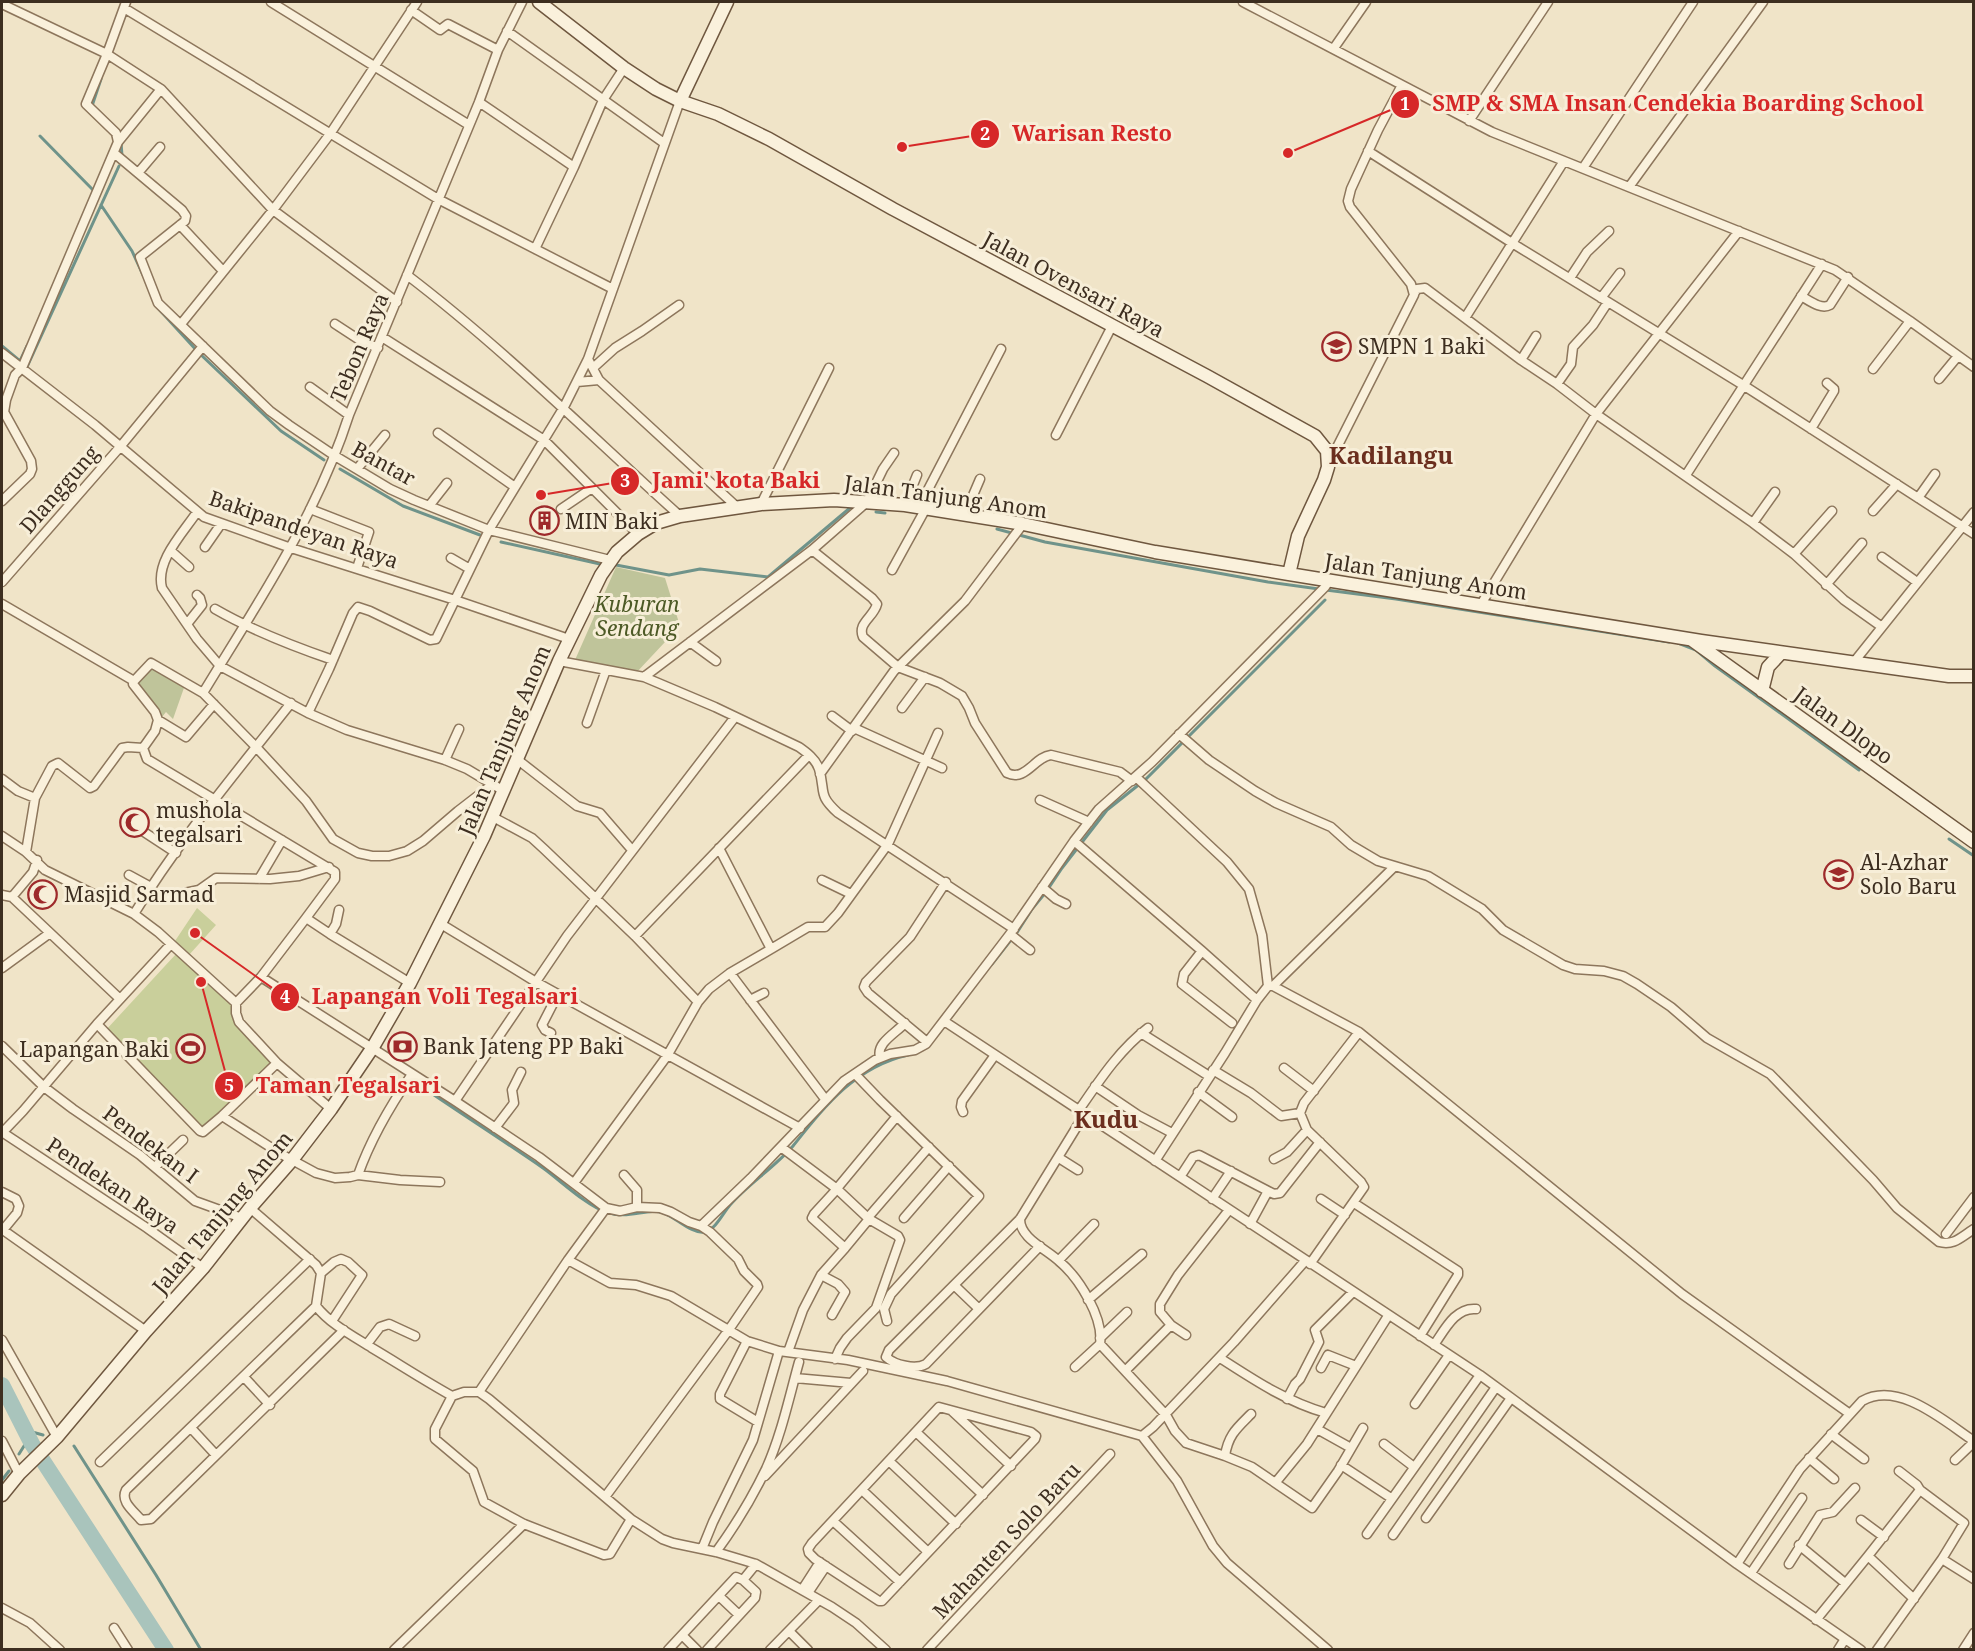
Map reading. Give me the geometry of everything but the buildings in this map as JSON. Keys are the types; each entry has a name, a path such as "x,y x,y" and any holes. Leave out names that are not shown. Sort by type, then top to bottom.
{"main road":[{"name":"Jalan Ovensari Raya","path":"539,2 648,84 680,101 718,114 770,139 893,209 1315,436 1327,451 1328,467"},
{"path":"680,101 727,2"},
{"path":"1289,574 1298,536 1328,467"},
{"name":"Jalan Tanjung Anom","path":"2,1495 203,1268 250,1208 292,1160 331,1109 373,1047 441,924 493,817 499,788 518,760 569,639 610,560 638,534 656,523 680,516 760,504 827,500 905,505 965,514 1018,530 1289,574 1324,587 1480,606 1691,640 1973,679"},
{"name":"Jalan Dlopo","path":"1691,640 1974,842"},
{"path":"1762,691 1768,667 1781,653"}],"street":[{"path":"181,324 273,210 330,134 417,2"},
{"name":"Tebon Raya","path":"203,693 291,548 310,509 333,459 349,415 479,102 498,50 522,2"},
{"path":"1243,2 1492,132 1822,264 1848,277 1974,367"},
{"path":"1334,48 1366,2"},
{"path":"1469,121 1548,2"},
{"path":"1583,168 1693,2"},
{"path":"1629,187 1763,2"},
{"path":"276,3 469,125"},
{"path":"2,4 107,54 160,89 273,210 397,302"},
{"path":"118,142 116,133 87,105 125,5 438,199 613,289"},
{"path":"411,10 440,30 448,24 498,50"},
{"path":"507,31 664,143"},
{"path":"535,249 603,100 624,68"},
{"path":"1402,85 1368,151 1348,201 1350,207 1411,284 1414,294"},
{"path":"2,499 30,474 32,469 4,412 4,399 15,375 22,368 118,142 160,89"},
{"path":"308,713 352,613 358,607 433,640 436,639 488,533 564,407 588,359 680,101"},
{"path":"479,102 574,167"},
{"path":"138,173 160,147"},
{"path":"1368,151 1512,243 1743,385 1974,534"},
{"path":"114,153 184,213 186,219 180,225 223,271"},
{"path":"1465,318 1564,161"},
{"name":"Bantar","path":"180,225 140,257 156,300 181,324 200,349 270,411 333,459 357,469 390,489 488,533 596,555 610,560"},
{"path":"1570,278 1587,252 1609,231"},
{"path":"1480,606 1596,414 1739,231"},
{"path":"1686,475 1822,264"},
{"path":"1557,384 1570,364 1573,347 1593,325 1620,273"},
{"path":"407,275 459,315 564,407 680,516"},
{"path":"1801,296 1822,307 1827,307 1848,277"},
{"path":"1328,467 1414,294 1417,289 1425,288 1596,414 1753,522 1794,554 1826,585 1882,627"},
{"path":"593,369 615,348 678,305"},
{"path":"1873,369 1911,321"},
{"path":"335,324 361,341 378,348"},
{"path":"1056,435 1112,326"},
{"path":"1521,360 1536,336"},
{"path":"382,337 544,440 638,534"},
{"name":"Dlanggung","path":"2,582 120,447 200,349"},
{"path":"892,570 1001,349"},
{"name":"Bakipandeyan Raya","path":"2,353 95,425 197,512 221,524 291,548 569,639"},
{"path":"1939,379 1958,356"},
{"path":"588,359 599,380 738,508"},
{"path":"760,504 829,368"},
{"path":"577,382 599,380"},
{"path":"1812,429 1834,391 1827,383"},
{"path":"310,387 349,415"},
{"path":"438,433 515,487"},
{"path":"357,469 385,435"},
{"path":"644,677 812,550 867,502 883,469 894,453"},
{"path":"1918,498 1935,474"},
{"path":"905,505 917,475"},
{"path":"965,514 980,479"},
{"path":"429,506 447,483"},
{"path":"1873,511 1897,484"},
{"path":"561,509 592,488"},
{"path":"1753,522 1775,492"},
{"path":"310,509 369,532 357,568"},
{"path":"1794,554 1832,511"},
{"path":"197,512 163,566 160,583 187,624 220,666 308,713 347,730 445,760 467,769 499,788"},
{"path":"1854,662 1974,512"},
{"path":"205,548 221,524"},
{"path":"820,774 898,667 965,600 1018,530"},
{"path":"1826,585 1862,543"},
{"path":"812,550 875,600 876,609 862,627 861,634 898,667 954,690 962,696 975,723 1007,773 1018,776 1042,758 1051,755 1116,771 1137,780 1227,862 1249,889 1262,935 1270,986"},
{"path":"171,551 189,567"},
{"path":"1882,557 1917,582"},
{"path":"451,558 470,569"},
{"path":"706,1229 785,1150 800,1128 839,1085 857,1076 880,1058 915,1050 927,1042 947,1022 1079,844 1089,822 1100,809 1137,780 1182,737 1324,587"},
{"path":"187,624 202,606 197,595"},
{"path":"2,604 134,681"},
{"path":"215,609 244,626 333,660"},
{"path":"690,642 716,661"},
{"path":"559,661 644,677 799,747 817,764 823,795 838,813 946,882 1030,950"},
{"path":"143,748 155,731 158,720 155,712 133,686 134,681 151,663 203,693 306,801 333,839 358,853 389,856 407,851 423,841 458,811 499,788"},
{"path":"587,723 606,670"},
{"path":"902,708 925,677"},
{"path":"158,720 186,737 214,704"},
{"path":"134,914 214,800 291,704"},
{"path":"832,716 853,729 942,768"},
{"path":"455,1101 596,898 735,717"},
{"path":"445,760 459,729"},
{"path":"574,1183 668,1056 698,1002 709,989 730,973 808,927 825,927 838,913 888,844 938,733"},
{"path":"1182,737 1209,760 1255,791 1276,803 1331,827 1362,853 1394,867 1415,871 1437,881 1482,909 1503,930 1563,965 1623,976 1637,984 1671,1007 1707,1038 1770,1074 1873,1180 1897,1208 1939,1242 1947,1244 1955,1242 1974,1229"},
{"path":"27,852 35,798 55,763 60,764 90,788 94,786 122,748 143,748"},
{"path":"143,748 147,759 335,872 335,879 306,918 261,976 236,1003 239,1022 277,1063 331,1109"},
{"path":"634,936 809,754"},
{"path":"518,760 577,806 600,813 632,850"},
{"path":"2,779 18,791 35,798"},
{"path":"1040,800 1089,822"},
{"path":"493,817 532,838 596,898 698,1002"},
{"path":"144,832 176,852"},
{"path":"2,836 27,852 45,870 134,914 236,1003"},
{"path":"259,879 282,840"},
{"path":"1079,844 1257,1000"},
{"path":"719,848 771,949"},
{"path":"12,897 33,872 37,860"},
{"path":"145,896 175,895 199,890 216,878 259,879 299,876 328,867"},
{"path":"1155,1161 1257,1000 1394,867"},
{"path":"33,872 45,870"},
{"path":"129,875 151,887"},
{"path":"822,880 851,894"},
{"path":"927,1042 868,993 865,984 910,937 946,882"},
{"path":"1046,889 1056,899 1066,904"},
{"path":"2,895 12,897 120,999"},
{"path":"330,934 339,910"},
{"path":"306,918 410,983"},
{"path":"441,924 536,982 800,1128"},
{"path":"2,968 50,933"},
{"path":"2,1132 171,944"},
{"path":"1202,951 1184,974 1182,984 1232,1023"},
{"path":"730,973 825,1099"},
{"path":"261,976 495,1128 574,1183 604,1210 620,1211 637,1207 660,1208 706,1229 738,1259 744,1271 758,1286 728,1331 605,1497"},
{"path":"1270,986 1359,1032 1682,1294 1850,1414"},
{"path":"750,1000 764,993"},
{"path":"551,1033 542,1025 558,994"},
{"path":"947,1022 1480,1375 1737,1564 1861,1650"},
{"path":"880,1058 880,1046 905,1023"},
{"path":"97,1024 203,1132 277,1063"},
{"path":"1040,1246 922,1366 914,1367 888,1360 886,1357 890,1350 1020,1219 1059,1158 1095,1086 1116,1059 1144,1031 1211,1073 1251,1093 1281,1116 1300,1113"},
{"path":"1142,1436 1166,1415 1308,1262 1364,1187 1307,1130 1300,1113 1304,1103 1359,1032"},
{"name":"Pendekan I","path":"2,1046 44,1087 155,1167 195,1201 242,1218"},
{"path":"963,1112 962,1101 995,1055"},
{"path":"1284,1068 1314,1091"},
{"path":"495,1128 514,1103 512,1090 521,1072"},
{"path":"358,1175 385,1114 412,1074"},
{"path":"857,1076 979,1196 891,1294 884,1309 887,1321"},
{"path":"1095,1086 1138,1115 1172,1133"},
{"path":"1198,1092 1232,1117"},
{"path":"222,1116 292,1160 325,1176 342,1178 358,1175 440,1182"},
{"path":"845,1248 812,1218 897,1116"},
{"path":"1274,1159 1287,1152 1307,1130"},
{"name":"Pendekan Raya","path":"2,1132 203,1268"},
{"path":"155,1167 183,1140"},
{"path":"1179,1177 1195,1155 1199,1155 1274,1194 1280,1193 1320,1142"},
{"path":"702,1549 750,1448 783,1352 821,1275 929,1147"},
{"path":"785,1150 838,1187 870,1217 898,1236 901,1241 876,1308 847,1338 836,1359"},
{"path":"1059,1158 1078,1170"},
{"path":"904,1218 949,1166"},
{"path":"1212,1199 1231,1171"},
{"path":"624,1175 638,1190 637,1207"},
{"path":"1250,1224 1268,1191"},
{"path":"2,1192 16,1199 20,1206 2,1231 146,1331"},
{"path":"1946,1234 1974,1197"},
{"path":"1321,1199 1345,1215"},
{"path":"1354,1203 1459,1272 1420,1336"},
{"path":"250,1208 310,1260 321,1273"},
{"path":"479,1392 604,1210"},
{"path":"1186,1335 1171,1325 1161,1312 1160,1304 1178,1275 1229,1210"},
{"path":"1020,1219 1020,1224 1028,1237 1059,1260 1089,1300 1095,1315 1100,1341 1166,1415 1175,1431 1186,1443 1252,1467 1312,1508 1363,1428"},
{"path":"1059,1260 1094,1224"},
{"path":"1089,1300 1142,1254"},
{"path":"332,1321 363,1275 341,1259 321,1273 316,1306 123,1494 124,1500 141,1520 151,1519 270,1405 344,1330"},
{"path":"100,1462 310,1260"},
{"path":"568,1260 610,1282 636,1285 671,1296 747,1341 783,1352 836,1359 946,1381 1142,1436 1177,1481 1213,1546 1227,1563 1328,1650"},
{"path":"821,1275 838,1284 845,1292 832,1315"},
{"path":"954,1286 979,1309"},
{"path":"1287,1399 1315,1350 1319,1339 1315,1330 1353,1292"},
{"path":"316,1306 344,1330 452,1396"},
{"path":"1434,1346 1453,1318 1465,1310 1476,1309"},
{"path":"1075,1367 1127,1312"},
{"path":"1276,1482 1307,1444 1388,1316"},
{"path":"367,1344 380,1327 389,1324 415,1336"},
{"path":"1125,1371 1171,1325"},
{"path":"2,1340 53,1440"},
{"path":"747,1341 720,1394 720,1399 758,1422"},
{"path":"1315,1350 1356,1366"},
{"path":"1321,1368 1328,1355"},
{"path":"1415,1404 1449,1355"},
{"path":"1220,1358 1287,1399 1326,1413"},
{"path":"716,1552 759,1483 775,1447 799,1362"},
{"path":"759,1483 863,1371"},
{"path":"1367,1534 1480,1375"},
{"path":"244,1377 270,1405"},
{"path":"795,1378 852,1383"},
{"path":"1393,1535 1496,1387"},
{"path":"631,1519 610,1554 607,1555 524,1524 484,1502 473,1471 435,1439 435,1429 452,1396 464,1392 479,1392 631,1519 668,1541 756,1564 856,1623 886,1650"},
{"path":"1737,1564 1809,1458 1862,1401 1869,1397 1902,1398 1932,1412 1974,1442 1955,1460"},
{"path":"1426,1518 1511,1398"},
{"path":"939,1407 1034,1433 1036,1436 1033,1443 880,1601 811,1556 808,1550 916,1432 939,1407"},
{"path":"950,1410 1011,1466"},
{"path":"1225,1456 1232,1434 1251,1414"},
{"path":"191,1428 216,1455"},
{"path":"1317,1429 1351,1448"},
{"path":"916,1432 983,1495"},
{"path":"1831,1434 1864,1459"},
{"path":"2,1442 23,1470"},
{"path":"1384,1444 1414,1467"},
{"name":"Mahanten Solo Baru","path":"927,1650 1110,1454"},
{"path":"1809,1458 1834,1479"},
{"path":"889,1461 956,1524"},
{"path":"1341,1465 1391,1498"},
{"path":"1899,1471 1920,1490 1974,1528"},
{"path":"1789,1564 1820,1515 1833,1512 1855,1488"},
{"path":"861,1490 928,1552"},
{"path":"1816,1620 1920,1490"},
{"path":"1751,1573 1802,1498"},
{"path":"1861,1520 1884,1537"},
{"path":"833,1521 900,1582"},
{"path":"1877,1650 1942,1559 1964,1523"},
{"path":"394,1650 524,1524"},
{"path":"1799,1545 1845,1583"},
{"path":"1868,1556 1914,1599"},
{"path":"1942,1559 1974,1579"},
{"path":"743,1580 756,1564"},
{"path":"805,1592 823,1564"},
{"path":"668,1650 736,1577 743,1580 757,1595 707,1650"},
{"path":"719,1596 739,1615"},
{"path":"770,1650 819,1600"},
{"path":"2,1608 30,1623 60,1650"},
{"path":"114,1628 128,1650"},
{"path":"789,1631 808,1650"},
{"path":"682,1635 697,1650"},
{"path":"1963,1650 1973,1637"},
{"path":"1839,1650 1845,1639"}],"green space":[{"name":"Kuburan Sendang","path":"616,567 665,578 680,626 636,673 575,660"},
{"path":"151,665 185,685 173,719 166,712 162,717 137,687 136,682"},
{"path":"197,908 216,925 189,955 175,941"},
{"name":"Lapangan Baki","path":"176,954 232,1006 236,1025 275,1066 208,1133 105,1031"}],"waterway":[{"path":"92,106 101,79"},
{"path":"40,136 95,192"},
{"path":"121,142 122,156"},
{"path":"27,367 119,166"},
{"path":"101,205 132,251 143,275"},
{"path":"156,306 198,352 281,431 324,460"},
{"path":"2,346 20,361 27,346"},
{"path":"340,469 403,506 480,535"},
{"path":"616,565 669,575 700,569 768,577 851,507"},
{"path":"876,512 885,513"},
{"path":"997,529 1045,542 1319,589"},
{"path":"501,542 600,564"},
{"path":"1326,590 1669,642"},
{"path":"992,964 1107,810 1146,779 1325,600"},
{"path":"1678,643 1696,650 1859,770"},
{"path":"1949,839 1974,856"},
{"path":"939,1033 964,1000"},
{"path":"415,1082 543,1168 582,1199 599,1209 622,1215 651,1211 664,1213 695,1231 705,1232 716,1224 737,1197 786,1154 829,1103 843,1090 872,1069 908,1055"},
{"path":"2,1385 32,1444 166,1650"},
{"path":"25,1430 43,1435"},
{"path":"19,1454 29,1438"},
{"path":"74,1446 201,1650"},
{"path":"2,1480 9,1471"}],"place":[{"name":"Warisan Resto","path":"902,147"},
{"name":"SMP & SMA Insan Cendekia Boarding School","path":"1288,153"},
{"name":"SMPN 1 Baki","path":"1337,346"},
{"name":"Jami' kota Baki","path":"541,495"},
{"name":"MIN Baki","path":"544,521"},
{"name":"mushola tegalsari","path":"135,822"},
{"name":"Al-Azhar Solo Baru","path":"1839,874"},
{"name":"Masjid Sarmad","path":"43,894"},
{"name":"Lapangan Voli Tegalsari","path":"195,933"},
{"name":"Taman Tegalsari","path":"201,982"},
{"name":"Bank Jateng PP Baki","path":"402,1046"},
{"name":"Lapangan Baki","path":"190,1049"}],"district":[{"name":"Kadilangu","path":"1391,454"},
{"name":"Kudu","path":"1106,1118"}]}
